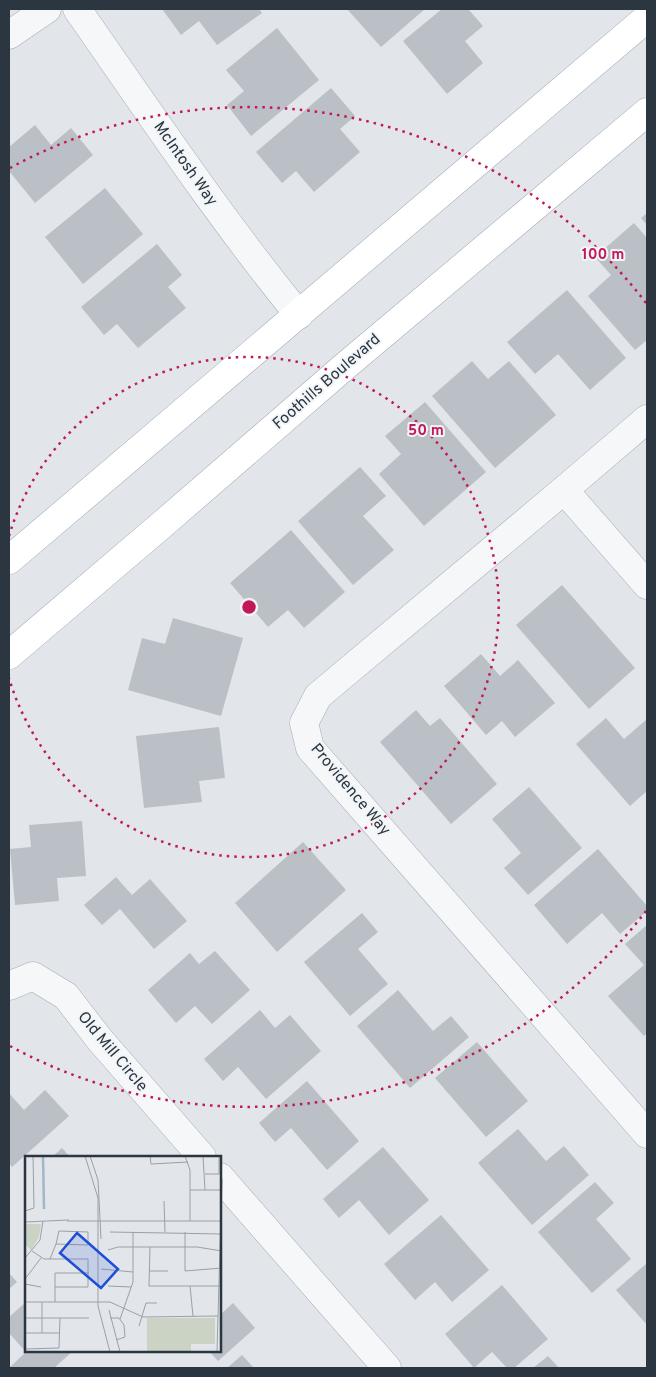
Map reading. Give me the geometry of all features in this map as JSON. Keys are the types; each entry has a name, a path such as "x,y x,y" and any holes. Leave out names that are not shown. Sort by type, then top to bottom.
{"main road":[{"path":"9,560 647,18"},
{"name":"Foothills Boulevard","path":"9,655 344,367 647,112"}],"street":[{"path":"9,35 47,9"},
{"name":"McIntosh Way","path":"77,9 221,215 299,315"},
{"name":"Providence Way","path":"647,419 318,696 304,723 310,748 647,1134"},
{"path":"564,490 647,585"},
{"name":"Old Mill Circle","path":"9,986 33,976 66,996 100,1040 201,1156"},
{"path":"221,1178 387,1368"}],"building":[{"path":"162,9 259,9 262,13 217,45 199,21 181,35"},
{"path":"347,9 425,9 381,47"},
{"path":"442,9 468,9 483,26 465,41 483,63 447,94 403,41"},
{"path":"277,28 319,80 251,136 227,105 244,91 226,70"},
{"path":"331,88 355,116 340,129 360,152 314,192 296,171 282,183 256,152"},
{"path":"35,125 51,145 71,128 93,155 35,203 9,171 9,147"},
{"path":"105,188 143,234 83,284 45,237"},
{"path":"647,213 647,225 641,218"},
{"path":"634,223 647,238 647,340 635,350 588,296 611,275 595,257"},
{"path":"157,244 182,275 168,287 186,308 138,348 117,324 104,335 81,307"},
{"path":"567,290 626,358 590,390 558,354 535,374 507,342"},
{"path":"472,361 488,379 509,361 556,415 495,468 432,396"},
{"path":"425,402 486,472 424,526 379,474 401,454 385,436"},
{"path":"360,467 386,496 363,516 394,550 353,585 298,521"},
{"path":"291,530 345,592 304,628 288,610 268,627 230,583"},
{"path":"562,585 635,668 589,709 516,625"},
{"path":"173,618 243,638 221,716 128,690 142,638 165,644"},
{"path":"481,654 500,676 518,660 555,703 515,737 502,721 486,735 444,686"},
{"path":"416,710 430,726 440,718 497,784 451,824 380,742"},
{"path":"606,718 624,739 647,719 647,791 630,806 576,744"},
{"path":"219,727 225,778 199,781 202,802 144,808 136,736"},
{"path":"529,787 582,848 528,895 504,868 521,853 492,819"},
{"path":"82,821 86,876 57,878 59,901 15,905 10,849 31,847 29,825"},
{"path":"303,842 346,890 277,952 235,903"},
{"path":"598,849 647,906 647,911 620,934 602,913 567,944 534,905"},
{"path":"116,877 132,895 150,879 187,921 154,949 120,909 102,925 84,905"},
{"path":"362,913 378,932 358,949 388,984 350,1016 304,962"},
{"path":"647,925 647,1033 644,1036 608,996 644,965 625,944"},
{"path":"215,951 250,990 212,1024 195,1006 176,1023 148,990 190,953 199,964"},
{"path":"398,990 433,1031 451,1016 469,1037 410,1088 357,1026"},
{"path":"260,1010 275,1028 290,1015 321,1051 266,1099 238,1067 223,1081 204,1059"},
{"path":"477,1042 528,1101 486,1137 435,1078"},
{"path":"307,1081 359,1141 327,1170 291,1128 275,1142 259,1123"},
{"path":"45,1090 69,1116 12,1167 9,1163 9,1093 24,1110"},
{"path":"518,1129 546,1161 564,1146 589,1175 532,1225 478,1163"},
{"path":"383,1147 429,1200 389,1235 359,1200 339,1218 323,1199"},
{"path":"62,1148 69,1156 53,1156"},
{"path":"595,1182 614,1203 596,1219 631,1259 592,1293 538,1232"},
{"path":"441,1215 489,1270 452,1302 435,1282 415,1300 384,1264"},
{"path":"647,1263 647,1325 616,1290"},
{"path":"9,1273 17,1282 9,1289"},
{"path":"502,1285 548,1339 514,1368 507,1368 492,1352 474,1368 445,1334"},
{"path":"25,1303 25,1351 9,1333 9,1317"},
{"path":"233,1303 255,1328 218,1361 210,1352 221,1352 221,1314"},
{"path":"26,1352 72,1352 54,1368 9,1368"},
{"path":"242,1355 254,1368 227,1368"},
{"path":"548,1356 559,1368 533,1368"}]}
